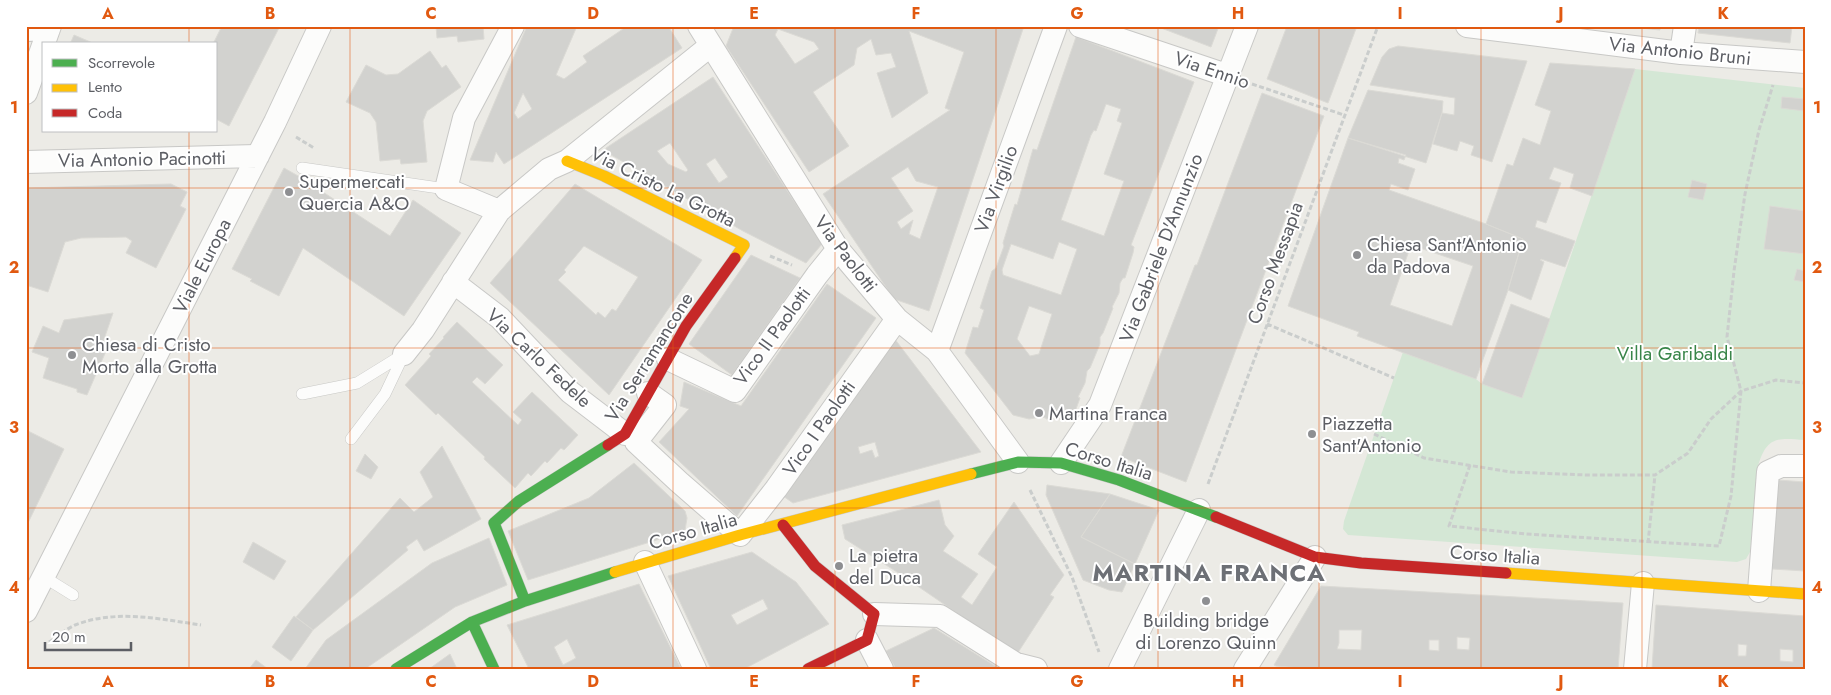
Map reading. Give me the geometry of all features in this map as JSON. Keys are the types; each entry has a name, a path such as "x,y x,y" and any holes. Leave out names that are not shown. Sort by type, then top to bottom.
{"main road":[{"name":"Via Cristo La Grotta","path":"567,161 604,176 744,245"},
{"name":"Via Serramancone","path":"525,601 494,523 519,501 625,434 686,326 744,245"},
{"name":"Corso Italia","path":"396,669 472,622 525,601 645,562 740,535 1018,462 1061,462 1119,480 1315,557 1361,563 1805,594"},
{"path":"783,525 815,566 874,614 867,640 808,669"},
{"path":"472,622 494,669"}],"street":[{"name":"Viale Europa","path":"26,612 258,156 320,26"},
{"path":"499,211 446,188 464,118 513,26"},
{"name":"Via Paolotti","path":"699,26 838,249 897,319 937,351 1018,462"},
{"name":"Via Virgilio","path":"937,351 1056,26"},
{"name":"Via Ennio","path":"1080,26 1229,76"},
{"name":"Via Gabriele D'Annunzio","path":"1061,462 1100,405 1247,26"},
{"name":"Via Antonio Bruni","path":"1467,26 1549,31 1681,53 1805,62"},
{"path":"1681,53 1685,26"},
{"path":"26,30 49,28 44,42"},
{"path":"404,354 423,330 499,211 549,169 567,161 710,46"},
{"path":"26,93 42,48"},
{"name":"Via Antonio Pacinotti","path":"26,162 258,156"},
{"name":"Vico II Paolotti","path":"668,359 735,391 817,275 838,249"},
{"name":"Via Carlo Fedele","path":"453,282 500,318 570,392 625,434"},
{"name":"Vico I Paolotti","path":"740,535 776,489 897,319"},
{"path":"648,393 665,405 636,442 740,535"},
{"path":"1759,591 1768,472 1781,466 1805,466"},
{"path":"1111,664 1199,510"},
{"path":"1245,669 1315,557"},
{"path":"645,562 695,669"},
{"path":"1636,669 1643,583"},
{"path":"874,614 940,616 1016,664 1036,669"},
{"path":"867,640 882,669"}],"lane":[{"path":"302,168 446,188"},
{"path":"302,394 358,383 404,354"},
{"path":"351,439 385,394 404,354"},
{"path":"44,577 73,595"}],"path":[{"name":"Corso Messapia","path":"1199,510 1378,26"},
{"name":"Via Ennio","path":"1229,76 1344,115"},
{"path":"1470,466 1449,526 1526,534 1719,546 1731,496 1740,391 1727,337 1745,194 1759,130 1773,85"},
{"path":"1267,324 1394,378"},
{"path":"1374,434 1424,458 1511,472 1655,475 1688,453 1711,419 1740,391 1776,380 1805,383"},
{"path":"1018,462 1111,664"},
{"path":"1648,543 1655,475"},
{"path":"49,642 74,626 107,617 136,616 201,625"}],"green space":[{"name":"Villa Garibaldi","path":"1635,69 1805,88 1805,440 1780,439 1774,441 1769,444 1761,456 1758,466 1750,552 1746,559 1737,562 1348,535 1343,529 1344,521 1403,352 1522,398"}],"building":[{"path":"222,26 280,26 229,126 218,120 218,42 214,42"},
{"path":"436,26 483,26 484,39 458,42 457,36 437,38"},
{"path":"527,26 577,26 556,75 564,79 587,62 583,56 623,29 621,26 668,26 682,48 504,164 496,152 493,162 470,160","holes":["523,93 532,109 518,119 514,113"]},
{"path":"734,26 1024,26 929,311 894,299 823,194 950,110 945,108 964,52 909,31 928,93 892,118 877,73 896,67 891,53 876,55 871,39 857,48 854,65 813,92 849,146 809,172 726,46","holes":["778,29 814,42 819,49 795,64 775,35","908,167 916,181 938,187 920,239 909,234 913,220 901,229 897,222 913,211 891,178"]},
{"path":"1156,26 1219,26 1211,47"},
{"path":"1287,26 1357,26 1328,103 1267,79"},
{"path":"1621,26 1660,26 1660,30"},
{"path":"1699,26 1792,26 1790,43 1698,33"},
{"path":"74,35 90,42 71,42"},
{"path":"1076,37 1194,82 1131,245 1134,247 1133,253 1125,278 1120,283 1119,293 1100,337 1100,344 1087,371 1085,383 1078,397 1080,398 1073,417 1070,419 1046,419 1041,417 1029,419 1013,415 965,353 973,327 978,328 984,310 980,308 992,271 996,268 1004,246 1003,243 1015,204 1017,205 1033,149 1037,150","holes":["1106,104 1121,109 1117,121 1122,123 1104,174 1124,181 1104,236 1061,220 1091,135 1094,130 1096,131","1059,242 1077,249 1061,295 1003,275 1002,270 1011,244 1053,259","1029,306 1052,314 1039,354 1030,356 1017,339"]},
{"path":"1398,46 1527,61 1492,162 1471,155 1474,146 1460,141 1457,151 1433,144 1442,113 1454,115 1455,98 1370,85 1382,57 1389,49"},
{"path":"430,51 442,68 446,65 461,87 427,111 423,121 427,162 401,164 400,159 380,161 376,122 370,113 346,102 366,65 386,75 398,74"},
{"path":"1550,63 1635,69 1592,196 1570,188 1574,174 1554,167 1549,179 1561,183 1546,223 1537,220 1535,227 1575,241 1565,267 1540,260 1544,262 1531,300 1508,290 1523,239 1486,224 1507,164 1513,166 1523,138 1540,145 1551,111 1535,105"},
{"path":"713,77 822,244 806,263 743,231 606,152 606,148","holes":["670,143 688,170 686,172 668,164 657,151","715,158 728,177 719,183 706,164"]},
{"path":"1368,90 1443,101 1442,113 1426,163 1348,138"},
{"path":"1262,93 1324,116 1186,482 1121,457 1195,265 1197,265"},
{"path":"1782,97 1805,99 1805,111 1781,108"},
{"name":"Chiesa Sant'Antonio da Padova","path":"1348,138 1406,155 1404,160 1399,158 1398,163 1415,169 1408,190 1391,184 1389,190 1523,239 1508,290 1476,379 1357,336 1359,332 1288,306","holes":["1411,245 1473,266 1452,326 1390,305"]},
{"path":"284,168 390,236 413,200 461,233 404,316 303,248 279,296 232,269"},
{"path":"1692,180 1707,184 1703,200 1688,197"},
{"path":"171,184 187,192 180,206 186,209 156,268 126,253 132,241 126,237 81,238 65,242 48,292 26,285 27,188"},
{"path":"575,184 702,260 609,395 490,283","holes":["584,246 638,277 616,311 612,309 605,318 598,312 596,315 558,280"]},
{"path":"1770,206 1805,211 1805,254 1764,249"},
{"path":"751,255 800,278 732,375 689,344"},
{"path":"1797,269 1805,271 1805,282 1794,280"},
{"path":"827,284 876,318 737,516 659,442 689,409 680,406 684,382 741,406"},
{"path":"1511,304 1550,319 1522,398 1482,384"},
{"name":"Chiesa di Cristo Morto alla Grotta","path":"113,313 101,348 106,351 87,395 77,392 77,389 43,378 49,358 32,352 43,326 59,333 64,320"},
{"path":"457,322 503,365 485,384 477,377 472,382 518,425 522,420 513,412 532,392 578,435 564,450 561,448 547,463 545,461 531,476 528,473 515,488 484,459 485,457 438,413 436,415 405,385 431,356 429,354"},
{"path":"894,338 981,452 793,503 783,496","holes":["875,442 879,456 875,458 872,450 860,454 858,447"]},
{"path":"26,430 64,449 26,527"},
{"path":"442,446 481,519 424,551 417,539 406,547 408,550 313,630 296,617 400,498 414,512 433,497 420,472"},
{"path":"365,454 378,467 371,479 356,471"},
{"path":"634,463 685,511 687,518 685,530 528,580 508,531 589,498"},
{"path":"1778,480 1805,482 1805,571 1772,569"},
{"path":"1047,485 1110,494 1081,537 1135,564 1122,592 1109,590 1083,580 1046,495"},
{"path":"1110,494 1159,510 1135,564 1081,537"},
{"path":"939,500 945,525 954,536 943,551 978,574 961,597 972,605 997,567 978,554 1014,502 1064,575 1050,595 1054,597 1017,654 845,539 842,525"},
{"path":"489,538 507,585 455,607 365,669 305,669 326,640 432,563"},
{"path":"253,542 286,561 274,580 243,562"},
{"path":"752,552 796,582 829,624 744,669 711,669 668,576","holes":["763,599 768,609 737,625 731,615"]},
{"path":"639,584 681,669 529,669 507,625","holes":["567,639 576,658 563,665 554,647"]},
{"path":"1321,586 1623,603 1618,669 1313,669 1274,665","holes":["1339,630 1362,630 1361,650 1337,649","1457,637 1470,638 1469,650 1457,649","1429,640 1439,640 1439,651 1429,650"]},
{"path":"1656,605 1805,616 1805,669 1652,669","holes":["1738,644 1747,645 1746,656 1738,656","1780,649 1793,650 1793,662 1780,661"]},
{"path":"294,616 313,630 291,661 272,647"},
{"path":"934,628 1000,669 896,669 886,651"},
{"path":"450,654 457,669 429,669"},
{"path":"256,660 268,669 249,669"}],"traffic: fast":[{"path":"525,601 494,523 519,501 608,445"},
{"path":"971,474 1018,462 1061,463 1119,480 1216,517"},
{"path":"396,669 472,622 525,601 615,572"},
{"path":"472,622 494,669"}],"traffic: slow":[{"path":"567,161 604,176 744,245 735,258"},
{"path":"615,572 740,535 971,474"},
{"path":"1506,573 1805,594"}],"traffic: jam":[{"path":"608,445 625,434 686,326 735,258"},
{"path":"1216,517 1315,557 1361,563 1506,573"},
{"path":"783,525 815,566 874,614 867,640 808,669"}],"place":[{"name":"Supermercati Quercia A&O","path":"289,192"},
{"name":"Chiesa Sant'Antonio da Padova","path":"1357,255"},
{"name":"Chiesa di Cristo Morto alla Grotta","path":"72,355"},
{"name":"Martina Franca","path":"1039,413"},
{"name":"Piazzetta Sant'Antonio","path":"1312,434"},
{"name":"La pietra del Duca","path":"839,566"},
{"name":"Building bridge di Lorenzo Quinn","path":"1206,601"}],"district":[{"name":"MARTINA FRANCA","path":"1209,572"}]}
